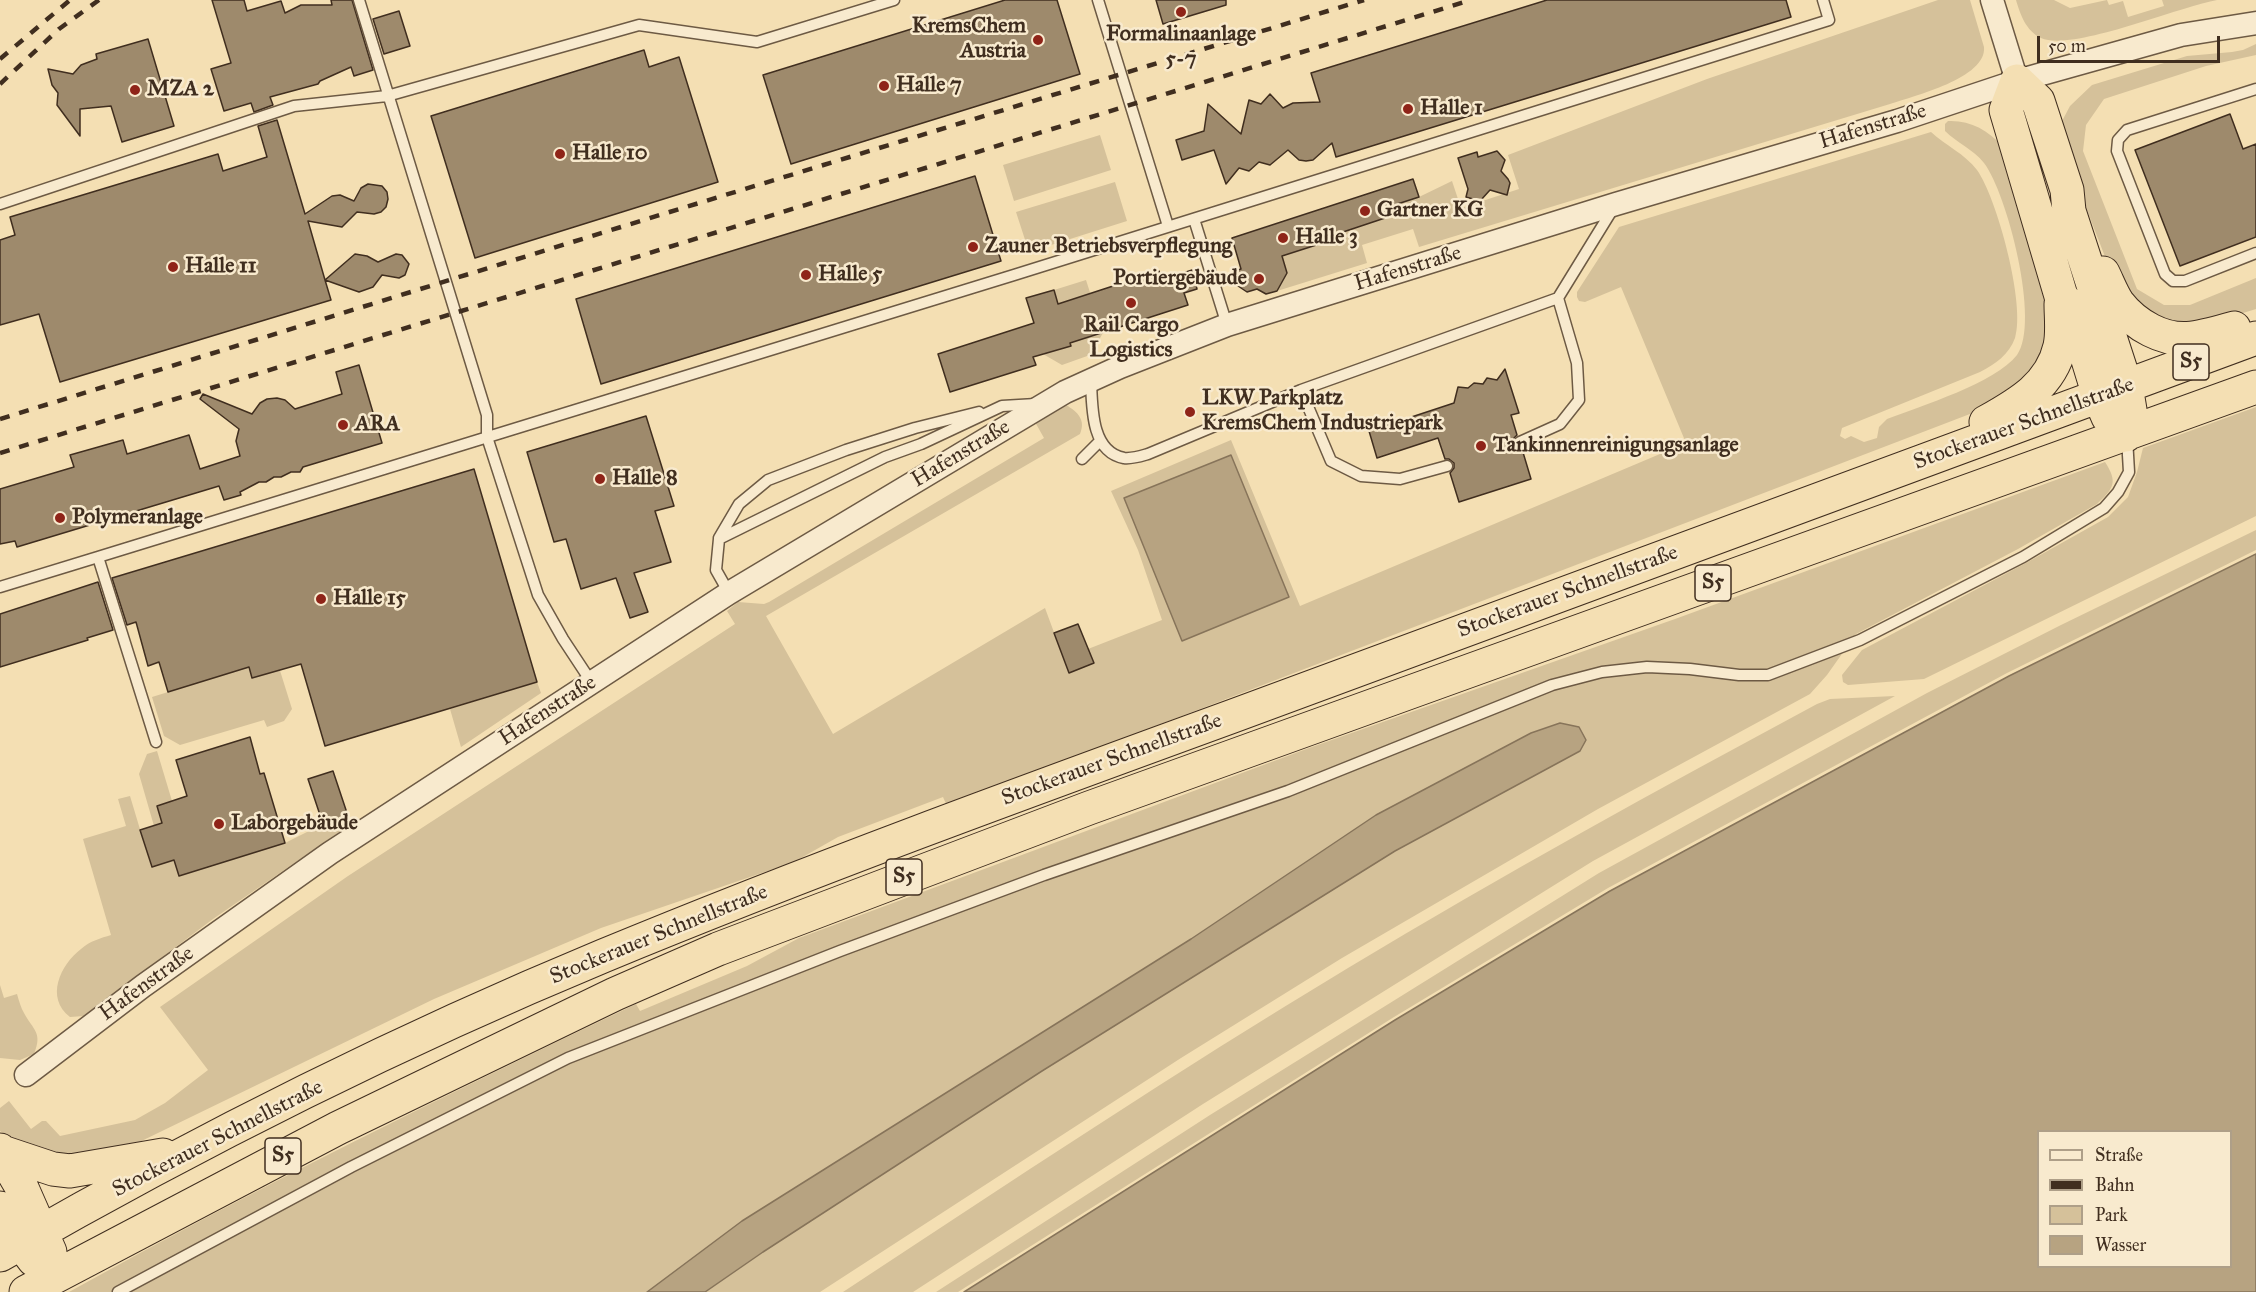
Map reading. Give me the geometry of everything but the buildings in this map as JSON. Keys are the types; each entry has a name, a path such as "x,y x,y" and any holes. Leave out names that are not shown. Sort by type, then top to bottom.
{"highway":[{"path":"1899,470 2024,400 2039,386 2054,364 2060,346 2061,296 2006,110 2017,81 2038,100 2067,190 2069,211 2113,391"},
{"path":"2067,190 2079,206 2102,270 2117,301 2141,325 2174,338 2191,338 2256,323"},
{"path":"2061,296 2073,311 2113,391 2130,410 2126,435"},
{"name":"Stockerauer Schnellstraße","path":"21,1243 194,1149 430,1032 600,957 739,902 1216,722 2256,338"},
{"name":"Stockerauer Schnellstraße","path":"40,1284 338,1128 574,1013 718,949 1089,808 2256,387"},
{"path":"1,1151 53,1169 70,1170 194,1149"},
{"path":"1,1151 21,1243"},
{"path":"0,1208 21,1243 50,1253 40,1284"}],"street":[{"path":"1992,0 2017,81"},
{"name":"Hafenstraße","path":"26,1075 143,986 330,853 729,593 1045,404 1091,380 1227,325 1616,204 1897,121 2017,81 2181,35 2256,23"}],"lane":[{"path":"359,0 487,415 488,437 538,595 592,683"},
{"path":"0,204 294,106 387,96 639,25 757,42 894,0"},
{"path":"1098,0 1168,226"},
{"path":"0,587 1194,219 1829,20 1823,0"},
{"path":"2256,89 2127,130 2118,140 2117,151 2165,274 2173,281 2185,281 2256,253"},
{"path":"1091,380 1092,413 1100,441 1112,454 1127,459 1148,454 1301,390 1558,298 1616,204"},
{"path":"1194,219 1227,325"},
{"path":"1520,442 1560,424 1580,400 1577,363 1558,298"},
{"path":"1301,390 1331,461 1361,476 1400,479 1447,466"},
{"path":"729,593 716,570 719,539 739,504 768,480 846,450 915,428 1002,406 1045,404"},
{"path":"719,539 885,457 921,444 1002,406"},
{"path":"118,1292 351,1167 568,1058 851,947 1044,875 1288,791 1552,686 1602,672 1647,667 1739,675 1768,675 1860,640 2023,557 2087,521 2104,508 2118,492 2129,472 2129,448 2126,435"},
{"path":"1082,459 1100,441"},
{"path":"98,557 156,742"}],"green space":[{"path":"1938,0 1970,0 1984,47 1982,58 1974,68 1947,84 1890,104 1419,247 1413,229 1362,245 1367,263 1277,291 1287,273 1282,256 1335,239 1334,235 1388,217 1385,208 1419,197 1452,181 1461,208 1519,189 1508,155 1707,79"},
{"path":"2016,0 2054,0 2070,8 2107,0 2109,5 2123,1 2128,17 2164,6 2162,0 2217,0 2100,34 2056,41 2041,38 2031,31"},
{"path":"2256,44 2256,55 2206,66 2104,99 2086,125 2083,151 2137,289 2164,305 2190,305 2256,278 2256,309 2191,329 2145,317 2109,267 2085,205 2061,123 2070,106 2092,85 2187,56 2232,52"},
{"path":"1948,121 1964,122 1978,127 2002,146 2049,298 2043,360 1996,404 947,806 943,797 838,837 794,862 601,928 434,999 125,1149 73,1160 10,1139 0,1131 0,1108 9,1101 31,1129 42,1121 46,1121 60,1136 135,1120 165,1103 208,1070 160,1007 348,876 735,624 727,611 738,602 764,604 769,602 1044,438 1035,422 1066,405 1080,417 1082,429 1080,434 766,616 833,734 1045,608 1069,673 1093,663 1088,649 1162,620 1138,550 1111,491 1231,440 1300,606 1686,443 1621,287 1585,302 1579,301 1577,297 1577,292 1619,227 1931,132 1972,164 1985,184 1993,203 2008,252 2017,302 2015,338 2005,354 1986,369 1842,428 1840,436 1845,439 1851,436 1864,442 1877,438 1879,427 1887,419 1956,393 1992,375 2017,355 2023,339 2025,316 2023,288 2011,228 2002,201 1984,163 1945,131 1945,124"},
{"path":"1100,135 1111,170 1014,201 1003,165"},
{"path":"1115,182 1127,221 1029,252 1016,212"},
{"path":"1086,280 1103,333 1090,355 1062,365 1043,354 1070,345 1054,290"},
{"path":"2256,407 2256,516 1924,679 1848,685 1843,682 1842,675 1862,650 2108,517 2128,497 2143,448"},
{"path":"2105,462 2113,480 2107,494 2097,504 2018,549 1856,634 1827,675 1810,694 1598,809 1342,958 1181,1058 820,1292 705,1292 1042,1071 1395,851 1580,751 1376,815 1191,939 742,1221 647,1292 69,1292 209,1216 350,1144 636,1004 640,1011 747,966 799,938 1309,748 1675,619"},
{"path":"2256,530 2256,550 2007,673 1608,888 1394,1017 958,1292 936,1292 1210,1115 1599,873 1927,693"},
{"path":"277,661 292,709 284,721 267,727 264,720 180,745 164,736 152,697 249,667 252,677"},
{"path":"537,682 541,693 461,747 450,709"},
{"path":"1895,696 1593,861 1203,1104 913,1292 843,1292 1220,1047 1406,933 1522,866 1817,704 1830,699"},
{"path":"157,751 172,801 157,806 162,823 154,826 139,774 147,754"},
{"path":"130,796 151,866 174,860 179,876 285,843 323,824 348,816 351,824 213,919 84,1016 70,1017 58,1001 58,982 62,973 73,956 84,946 111,935 83,839 126,826 118,799"},
{"path":"0,985 4,998 17,994 23,1011 37,1036 37,1047 34,1054 20,1060 0,1058"}],"water":[{"path":"1231,455 1289,597 1182,641 1124,498"},
{"path":"2256,554 2256,1292 964,1292 1395,1020 1610,891 2009,676"},
{"path":"1560,723 1579,727 1586,740 1580,751 1395,851 1042,1071 705,1292 647,1292 742,1221 1191,939 1376,815 1531,733"}],"railway":[{"path":"0,59 70,0"},
{"path":"0,84 59,29 99,0"},
{"path":"0,419 1364,0"},
{"path":"0,453 1471,0"}],"place":[{"name":"Formalinaanlage 5-7","path":"1181,12"},
{"name":"KremsChem Austria","path":"1038,40"},
{"name":"Halle 7","path":"884,86"},
{"name":"MZA 2","path":"135,90"},
{"name":"Halle 1","path":"1408,109"},
{"name":"Halle 10","path":"560,154"},
{"name":"Gartner KG","path":"1365,211"},
{"name":"Halle 3","path":"1283,238"},
{"name":"Zauner Betriebsverpflegung","path":"973,247"},
{"name":"Halle 11","path":"173,267"},
{"name":"Halle 5","path":"806,275"},
{"name":"Portiergebäude","path":"1259,279"},
{"name":"Rail Cargo Logistics","path":"1131,303"},
{"name":"LKW Parkplatz KremsChem Industriepark","path":"1190,412"},
{"name":"ARA","path":"343,425"},
{"name":"Tankinnenreinigungsanlage","path":"1481,446"},
{"name":"Halle 8","path":"600,479"},
{"name":"Polymeranlage","path":"60,518"},
{"name":"Halle 15","path":"321,599"},
{"name":"Laborgebäude","path":"219,824"}]}
